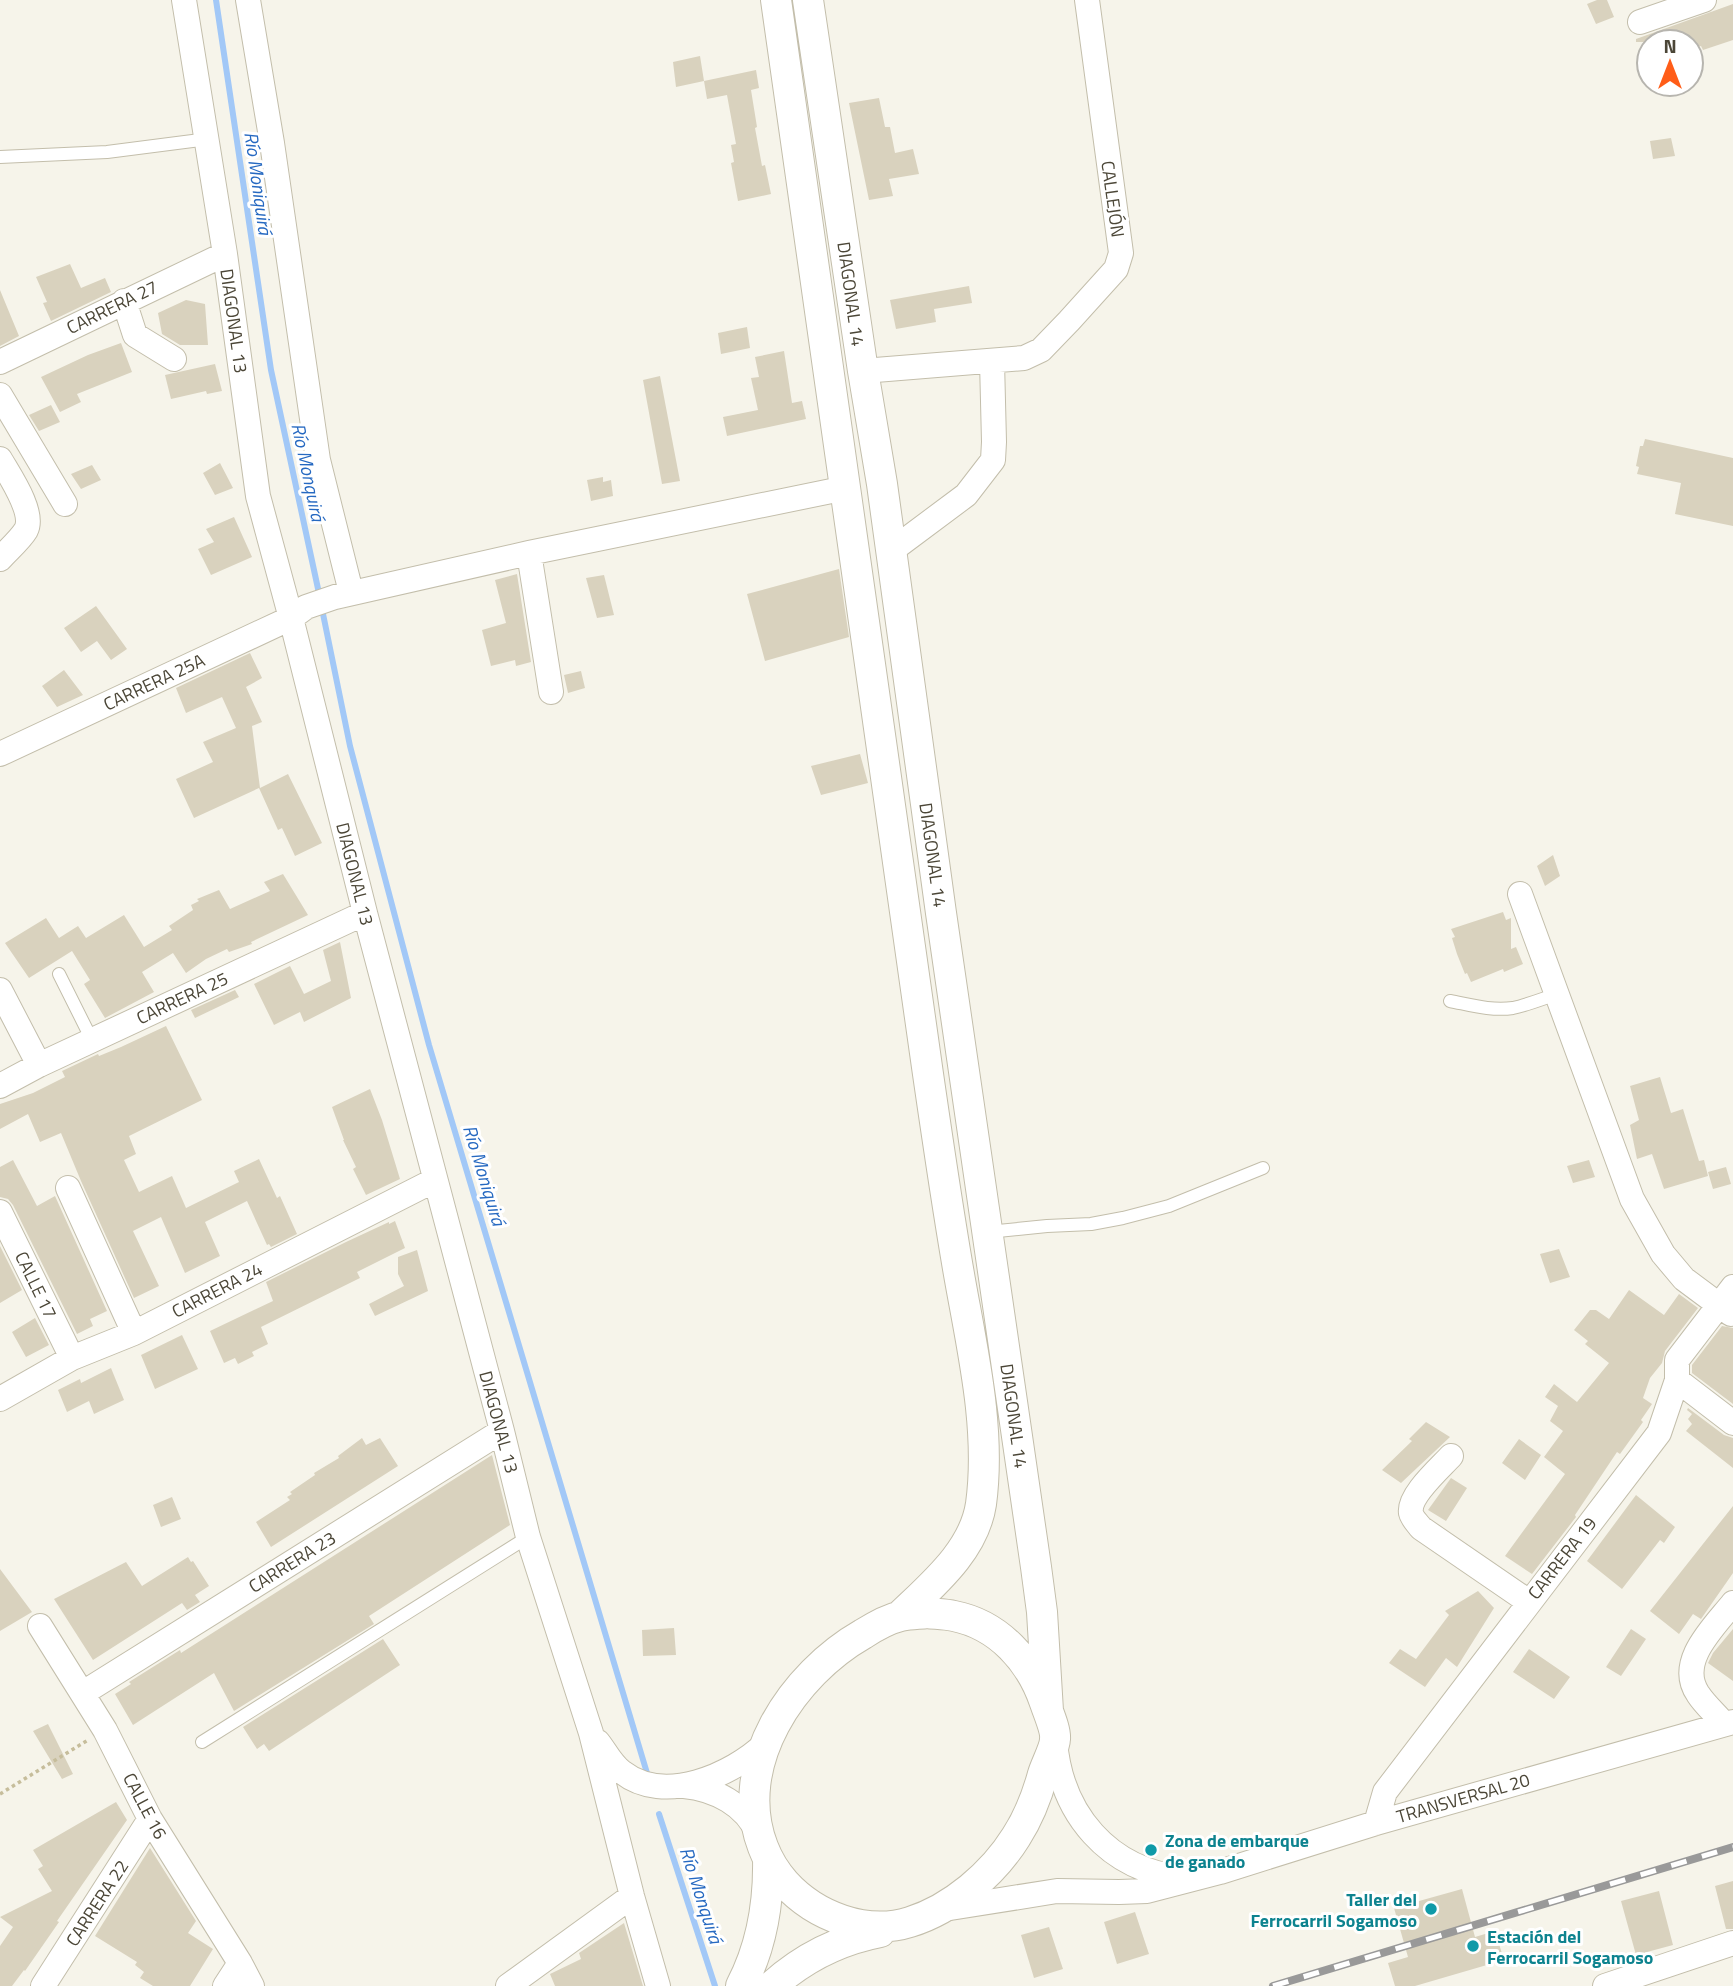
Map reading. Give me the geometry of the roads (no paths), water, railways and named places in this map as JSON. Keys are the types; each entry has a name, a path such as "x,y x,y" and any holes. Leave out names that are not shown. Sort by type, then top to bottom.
{"street":[{"name":"DIAGONAL 13","path":"184,0 208,139 258,496 299,612 365,913 528,1537 591,1733 658,1986"},
{"path":"248,0 272,143 318,460 343,595"},
{"name":"DIAGONAL 14","path":"776,0 946,1201 975,1367 982,1429 980,1511 972,1532 944,1574 900,1616"},
{"name":"DIAGONAL 14","path":"808,0 891,551 1036,1567 1051,1725"},
{"name":"CALLEJÓN","path":"992,361 1024,358 1041,350 1116,269 1121,253 1087,0"},
{"path":"1640,22 1704,0"},
{"name":"CARRERA 27","path":"0,362 225,254"},
{"path":"124,301 135,335 174,359"},
{"path":"863,372 992,361 993,460 966,495 891,551"},
{"path":"0,395 7,429 65,504"},
{"path":"0,459 26,507 28,519 26,530 0,559"},
{"name":"CARRERA 25A","path":"0,754 299,612 343,595 529,553 846,488"},
{"path":"529,553 551,692"},
{"path":"1520,894 1632,1199 1663,1254 1684,1279 1729,1303"},
{"name":"CARRERA 25","path":"0,1086 39,1065 365,913"},
{"path":"0,990 39,1065"},
{"name":"CARRERA 24","path":"0,1399 72,1358 134,1333 435,1180"},
{"path":"68,1188 134,1333"},
{"name":"CALLE 17","path":"0,1212 72,1358"},
{"name":"CARRERA 19","path":"1376,1824 1385,1792 1659,1433 1677,1380 1677,1360 1729,1303"},
{"path":"1677,1380 1733,1423"},
{"name":"CARRERA 23","path":"83,1693 502,1430"},
{"path":"1451,1456 1417,1494 1411,1504 1411,1516 1421,1528 1529,1602"},
{"path":"1729,1723 1697,1693 1690,1674 1699,1647 1733,1603"},
{"path":"741,1986 762,1930 768,1895 764,1848 755,1818 757,1775 766,1743 792,1696 829,1657 875,1627 900,1616 928,1613 955,1616 982,1625 1005,1640 1024,1660 1039,1684 1051,1725 1039,1790 1016,1838 981,1878 938,1910 909,1923 862,1935 826,1949 793,1968 772,1986"},
{"name":"CALLE 16","path":"40,1626 105,1730 150,1819 252,1986"},
{"name":"TRANSVERSAL 20","path":"938,1910 1057,1891 1147,1891 1729,1723"},
{"name":"TRANSVERSAL 20","path":"1051,1725 1063,1786 1087,1828 1125,1860 1147,1870 1194,1879"},
{"name":"DIAGONAL 13","path":"591,1733 620,1771 633,1779 662,1786 706,1779 729,1770 766,1743"},
{"name":"DIAGONAL 13","path":"677,1785 699,1787 729,1800 753,1822 764,1848"},
{"name":"CARRERA 22","path":"43,1986 150,1819"},
{"path":"764,1848 783,1881 803,1900 827,1915 854,1923 882,1926 909,1923"},
{"path":"508,1986 632,1896"},
{"path":"1605,1986 1733,1943"},
{"path":"225,1986 240,1964"}],"lane":[{"path":"0,157 107,152 208,139"},
{"path":"59,974 92,1040"},
{"path":"1450,1000 1498,1009 1557,994"},
{"path":"987,1232 1091,1224 1123,1218 1169,1206 1263,1168"},
{"path":"202,1742 528,1537"}],"waterway":[{"name":"Río Moniquirá","path":"216,0 271,370 320,598"},
{"name":"Río Moniquirá","path":"322,609 350,746 429,1045 647,1773"},
{"name":"Río Monquirá","path":"659,1814 715,1986"}],"railway":[{"path":"1273,1986 1733,1847"}],"place":[{"name":"Zona de embarque de ganado","path":"1151,1850"},
{"name":"Taller del Ferrocarril Sogamoso","path":"1431,1909"},
{"name":"Estación del Ferrocarril Sogamoso","path":"1473,1946"}]}
